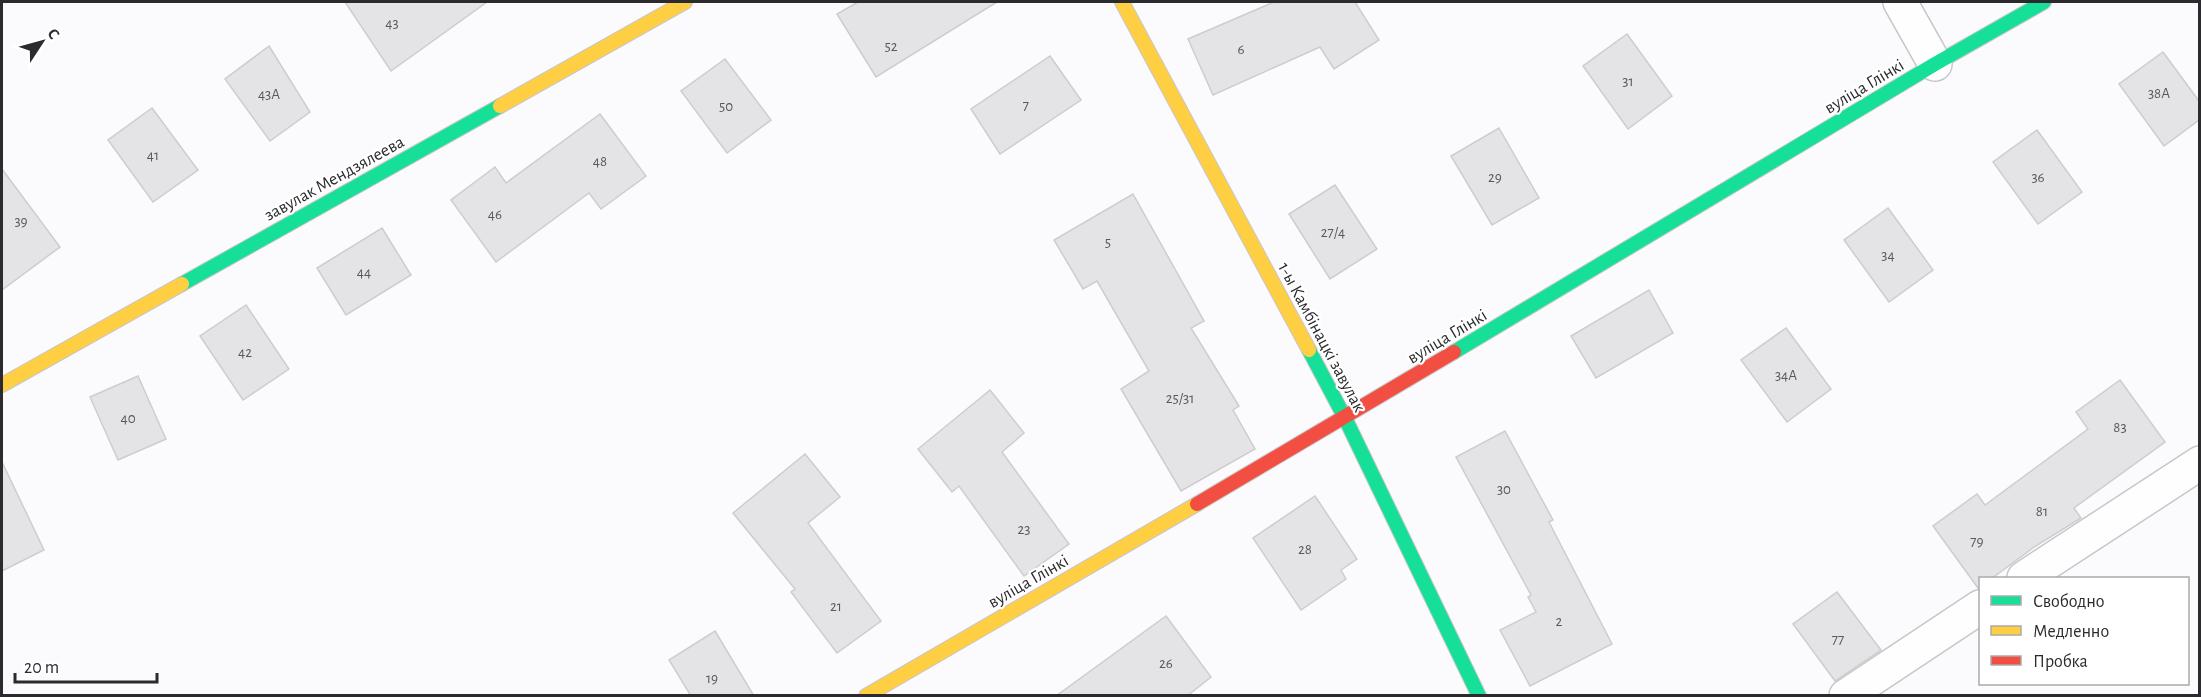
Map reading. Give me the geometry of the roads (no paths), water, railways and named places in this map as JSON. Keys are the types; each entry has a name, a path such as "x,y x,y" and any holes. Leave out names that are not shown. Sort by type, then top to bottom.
{"street":[{"name":"завулак Мендзялеева","path":"2,386 685,2"},
{"name":"1-ы Камбінацкі завулак","path":"1122,2 1345,418 1479,696"},
{"path":"1900,2 1935,64"},
{"name":"вуліца Глінкі","path":"866,696 1345,418 1935,64 2044,2"},
{"path":"2027,577 2199,463"},
{"path":"1846,696 1979,608"}]}
